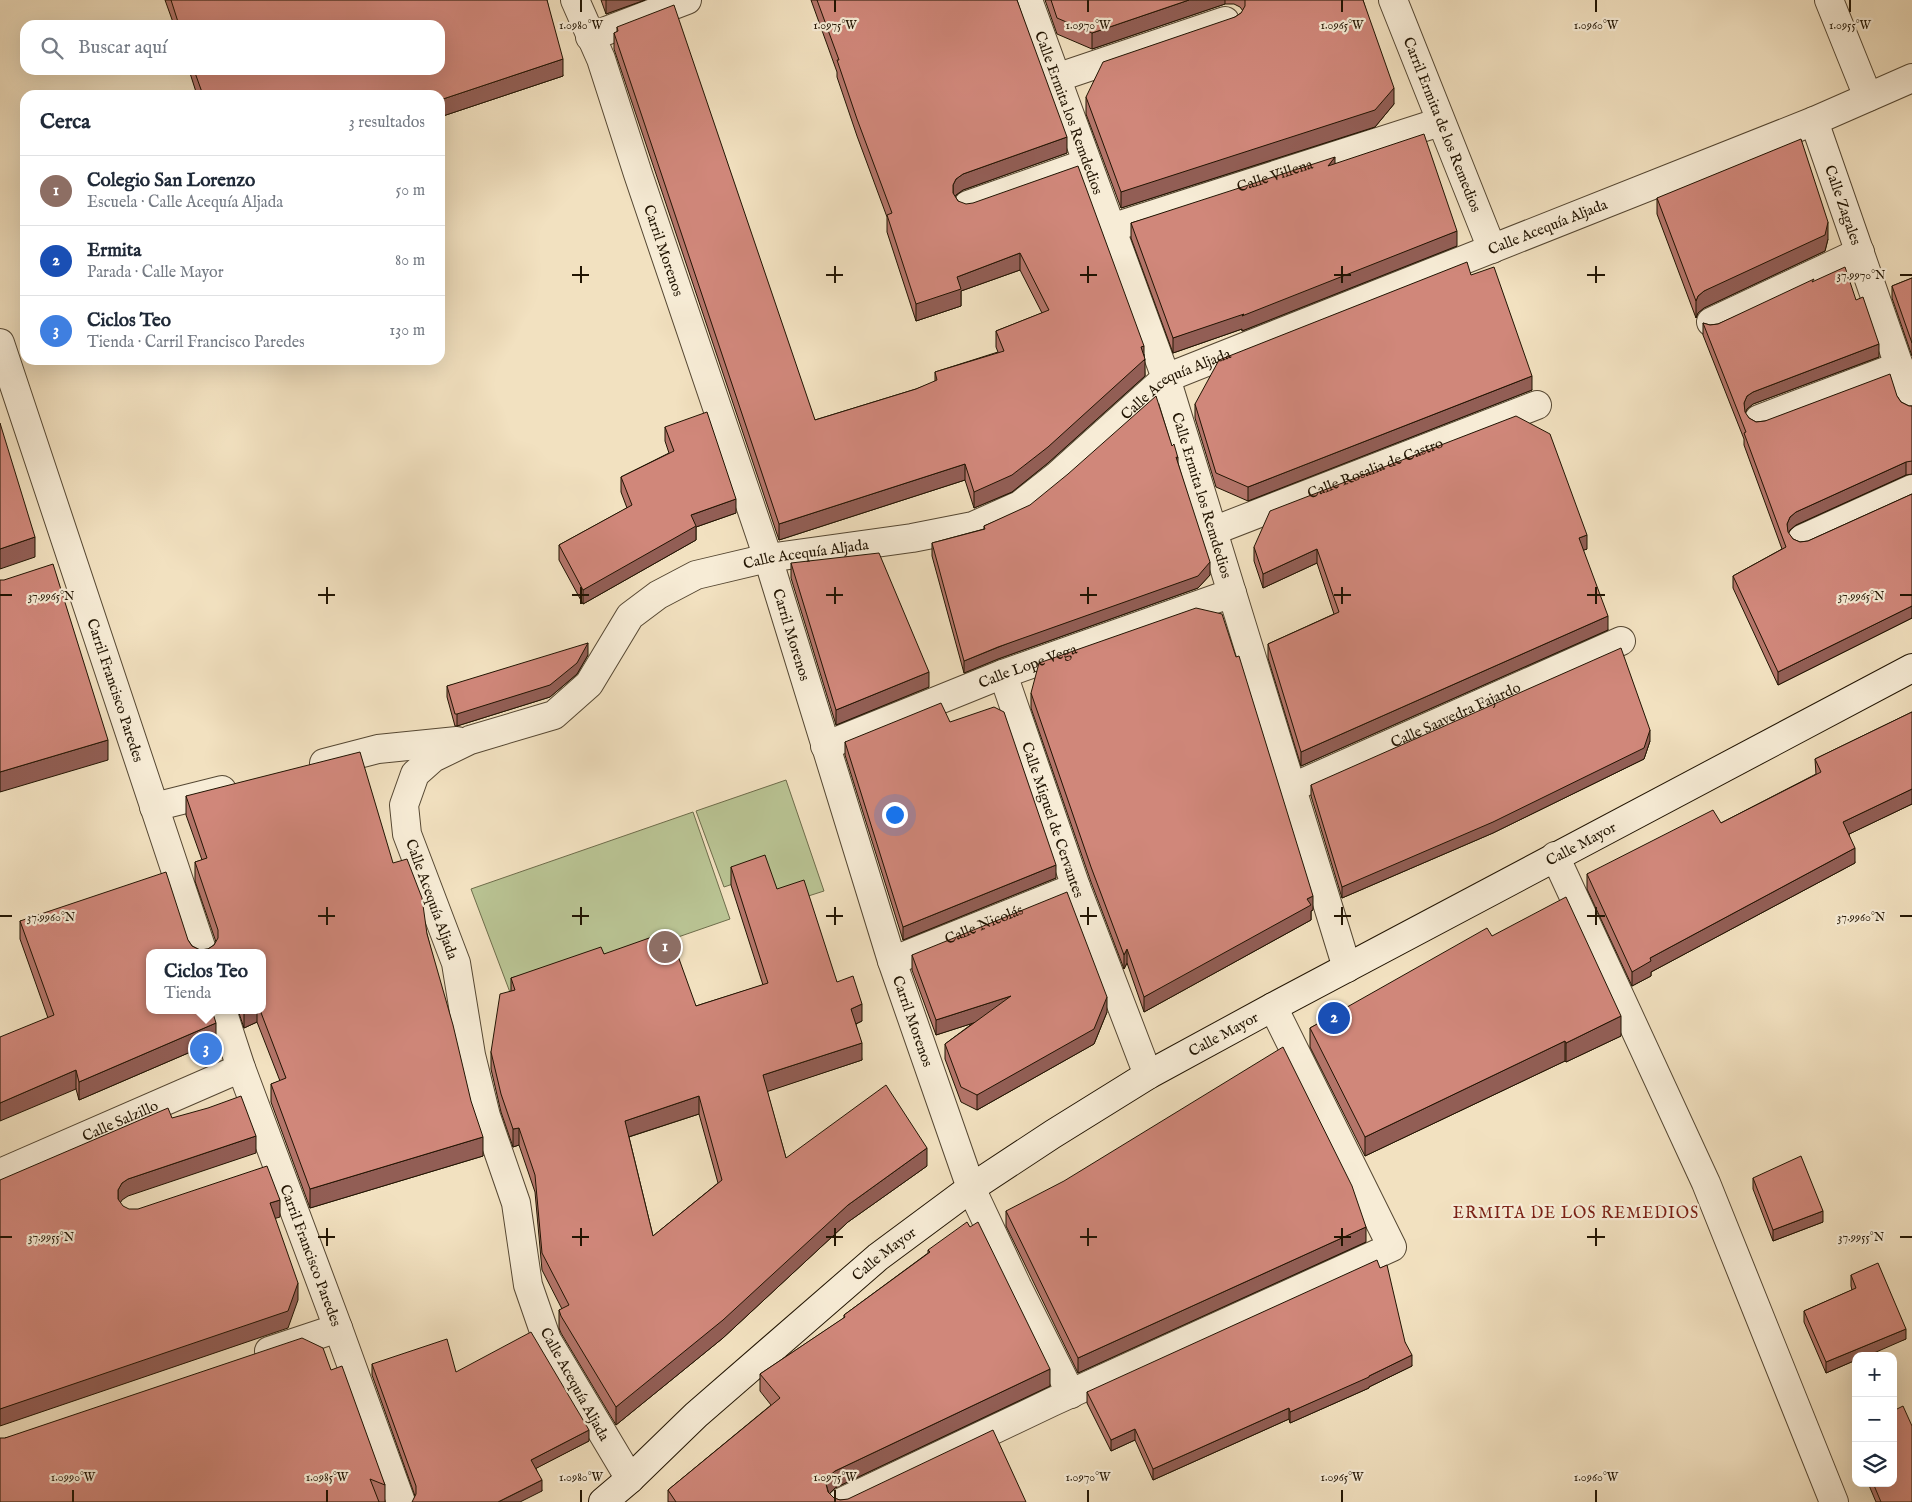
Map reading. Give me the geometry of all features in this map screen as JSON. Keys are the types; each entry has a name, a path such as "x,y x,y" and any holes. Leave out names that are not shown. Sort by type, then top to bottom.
{"street":[{"name":"Carril Morenos","path":"575,0 590,37 602,59 641,184 768,558 892,961 971,1188 1071,1394"},
{"path":"590,37 687,0"},
{"name":"Calle Ermita los Remdedios","path":"1028,0 1166,378 1347,968"},
{"name":"Carril Ermita de los Remedios","path":"1393,0 1492,249"},
{"path":"1829,0 1868,97"},
{"path":"1056,78 1230,19"},
{"name":"Calle Acequía Aljada","path":"630,1479 547,1340 528,1285 516,1203 486,1116 471,1055 456,963 408,834 404,805 415,774 433,758 470,740 554,715 589,684 630,616 658,595 696,575 768,558 912,538 973,526 1020,506 1058,475 1166,378 1814,120 1912,78"},
{"name":"Calle Zagales","path":"1814,120 1912,403"},
{"name":"Calle Villena","path":"1111,228 1440,122"},
{"path":"968,205 1087,163"},
{"path":"1711,322 1860,252"},
{"name":"Carril Francisco Paredes","path":"0,343 5,377 72,561 202,949"},
{"path":"1759,419 1899,366"},
{"name":"Calle Rosalia de Castro","path":"1213,531 1537,405"},
{"path":"1802,539 1912,489"},
{"path":"45,570 72,561"},
{"name":"Calle Lope Vega","path":"825,746 1003,674 1232,593"},
{"name":"Calle Saavedra Fajardo","path":"1292,788 1620,641"},
{"name":"Calle Mayor","path":"603,1502 630,1479 696,1415 878,1257 971,1188 1148,1075 1555,856 1912,668"},
{"name":"Calle Miguel de Cervantes","path":"1003,674 1076,887 1148,1075"},
{"path":"303,769 378,749 470,740"},
{"path":"154,807 247,783"},
{"path":"1555,856 1706,1183 1834,1502"},
{"name":"Calle Nicolás","path":"892,961 1076,887"},
{"path":"842,1502 1071,1394 1392,1247 1273,1007"},
{"name":"Carril Francisco Paredes","path":"223,1014 241,1068 401,1502"},
{"name":"Calle Salzillo","path":"0,1173 241,1068"},
{"path":"250,1172 276,1163"},
{"path":"244,1360 338,1328"}],"green space":[{"path":"786,780 824,891 777,906 765,873 724,887 696,811"},
{"path":"693,812 730,919 511,995 471,889"}],"building":[{"path":"171,0 547,0 563,59 445,98 445,90 201,90 196,75 445,75 445,20 177,20"},
{"path":"817,0 1017,0 1067,137 963,174 956,179 953,185 953,193 958,201 966,204 973,203 1078,166 1144,346 1141,347 1145,359 1048,447 1012,475 974,492 965,464 779,524 614,33 618,31 617,27 674,5 815,420 916,389 937,380 935,372 1004,351 996,331 1049,310 1020,253 957,277 961,289 916,304 887,215 892,213 857,119 837,60 839,60"},
{"path":"1051,0 1189,0 1092,33 1057,18"},
{"path":"1245,0 1363,0 1394,88 1375,110 1121,192 1086,97 1103,62 1235,17 1241,13 1245,6"},
{"path":"1424,134 1457,231 1242,316 1244,314 1173,338 1131,223 1335,157 1328,166"},
{"path":"1801,139 1828,222 1825,235 1704,291 1698,296 1696,301 1657,198"},
{"path":"1467,262 1471,275 1494,267 1532,376 1248,487 1216,473 1195,404 1219,360"},
{"path":"1845,267 1856,300 1863,297 1879,344 1753,392 1747,396 1744,403 1745,412 1749,418 1756,422 1765,421 1890,374 1897,396 1901,402 1912,406 1912,461 1796,512 1790,517 1787,524 1788,532 1793,539 1800,542 1808,541 1912,494 1912,606 1778,672 1733,576 1786,547 1744,433 1746,432 1703,323 1710,325 1718,324 1814,279 1812,282"},
{"path":"1912,278 1912,343 1892,286"},
{"path":"1156,396 1172,446 1174,444 1178,458 1176,457 1210,562 1198,576 998,647 964,661 932,543 985,529 984,526 1030,505"},
{"path":"707,412 736,499 691,515 696,526 583,590 559,545 632,505 621,477 674,451 665,427"},
{"path":"1516,416 1550,434 1587,535 1579,538 1608,616 1301,752 1268,644 1339,612 1317,549 1263,574 1254,547 1270,511"},
{"path":"0,423 35,537 0,549"},
{"path":"879,553 929,672 836,710 791,563"},
{"path":"53,564 108,740 0,772 0,580"},
{"path":"1196,608 1222,614 1236,657 1239,656 1313,896 1307,899 1311,905 1144,997 1127,949 1124,955 1091,867 1031,693 1039,663"},
{"path":"588,643 577,663 550,685 455,714 447,686"},
{"path":"1621,648 1650,730 1644,748 1493,822 1342,887 1311,785"},
{"path":"941,703 950,722 994,707 1004,712 1056,865 903,927 845,742"},
{"path":"1912,712 1912,789 1843,822 1855,848 1650,958 1651,961 1632,972 1587,874 1713,810 1721,823 1821,772 1815,759"},
{"path":"360,752 393,863 407,859 422,898 427,934 453,1025 471,1101 483,1137 310,1189 271,1084 286,1078 262,1014 266,1014 266,949 208,949 214,945 218,938 218,930 195,862 207,858 186,796"},
{"path":"765,855 777,889 804,880 837,982 853,976 862,1004 851,1009 862,1043 763,1075 786,1158 886,1085 927,1148 848,1205 723,1320 616,1407 561,1316 559,1310 569,1305 542,1253 535,1175 519,1128 513,1129 501,1094 491,1052 500,994 515,990 511,978 601,947 604,954 669,931 696,1006 768,983 731,867","holes":["699,1096 722,1180 653,1236 625,1121"]},
{"path":"166,872 188,940 192,946 198,949 146,949 146,1014 213,1014 216,1023 79,1082 76,1070 0,1103 0,1037 54,1015 20,921"},
{"path":"1067,892 1107,997 1094,1029 977,1095 961,1087 945,1044 1011,996 936,1020 912,955"},
{"path":"1566,897 1621,1016 1365,1137 1310,1028 1487,928 1492,936"},
{"path":"1283,1047 1352,1186 1366,1227 1078,1358 1006,1211 1064,1181"},
{"path":"241,1096 256,1136 128,1179 122,1183 118,1190 118,1199 123,1206 129,1209 138,1209 267,1166 280,1200 270,1203 298,1283 288,1311 0,1409 0,1180 168,1108 172,1118"},
{"path":"1801,1156 1823,1211 1773,1230 1753,1178"},
{"path":"967,1222 970,1227 978,1222 1050,1369 835,1471 829,1476 826,1484 828,1492 834,1498 840,1500 848,1499 993,1430 1026,1502 676,1502 668,1490 780,1398 760,1374 845,1317 844,1315 930,1252 928,1250"},
{"path":"1377,1260 1380,1268 1387,1265 1405,1342 1412,1355 1369,1377 1290,1412 1289,1408 1153,1469 1135,1429 1111,1440 1087,1392"},
{"path":"1878,1263 1906,1329 1826,1362 1804,1311 1856,1288 1851,1275"},
{"path":"531,1332 589,1430 531,1460 542,1480 498,1502 412,1502 416,1494 416,1486 372,1364 447,1339 456,1372"},
{"path":"302,1338 323,1348 331,1370 342,1366 385,1485 370,1479 379,1502 0,1502 0,1438 5,1438"},
{"path":"1903,1406 1912,1426 1912,1502 1881,1502 1875,1487 1897,1487 1897,1409"}],"place":[{"name":"Colegio San Lorenzo","path":"665,947"},
{"name":"Ermita","path":"1334,1018"},
{"name":"Ciclos Teo","path":"206,1049"}],"district":[{"name":"ERMITA DE LOS REMEDIOS","path":"1576,1212"}]}
